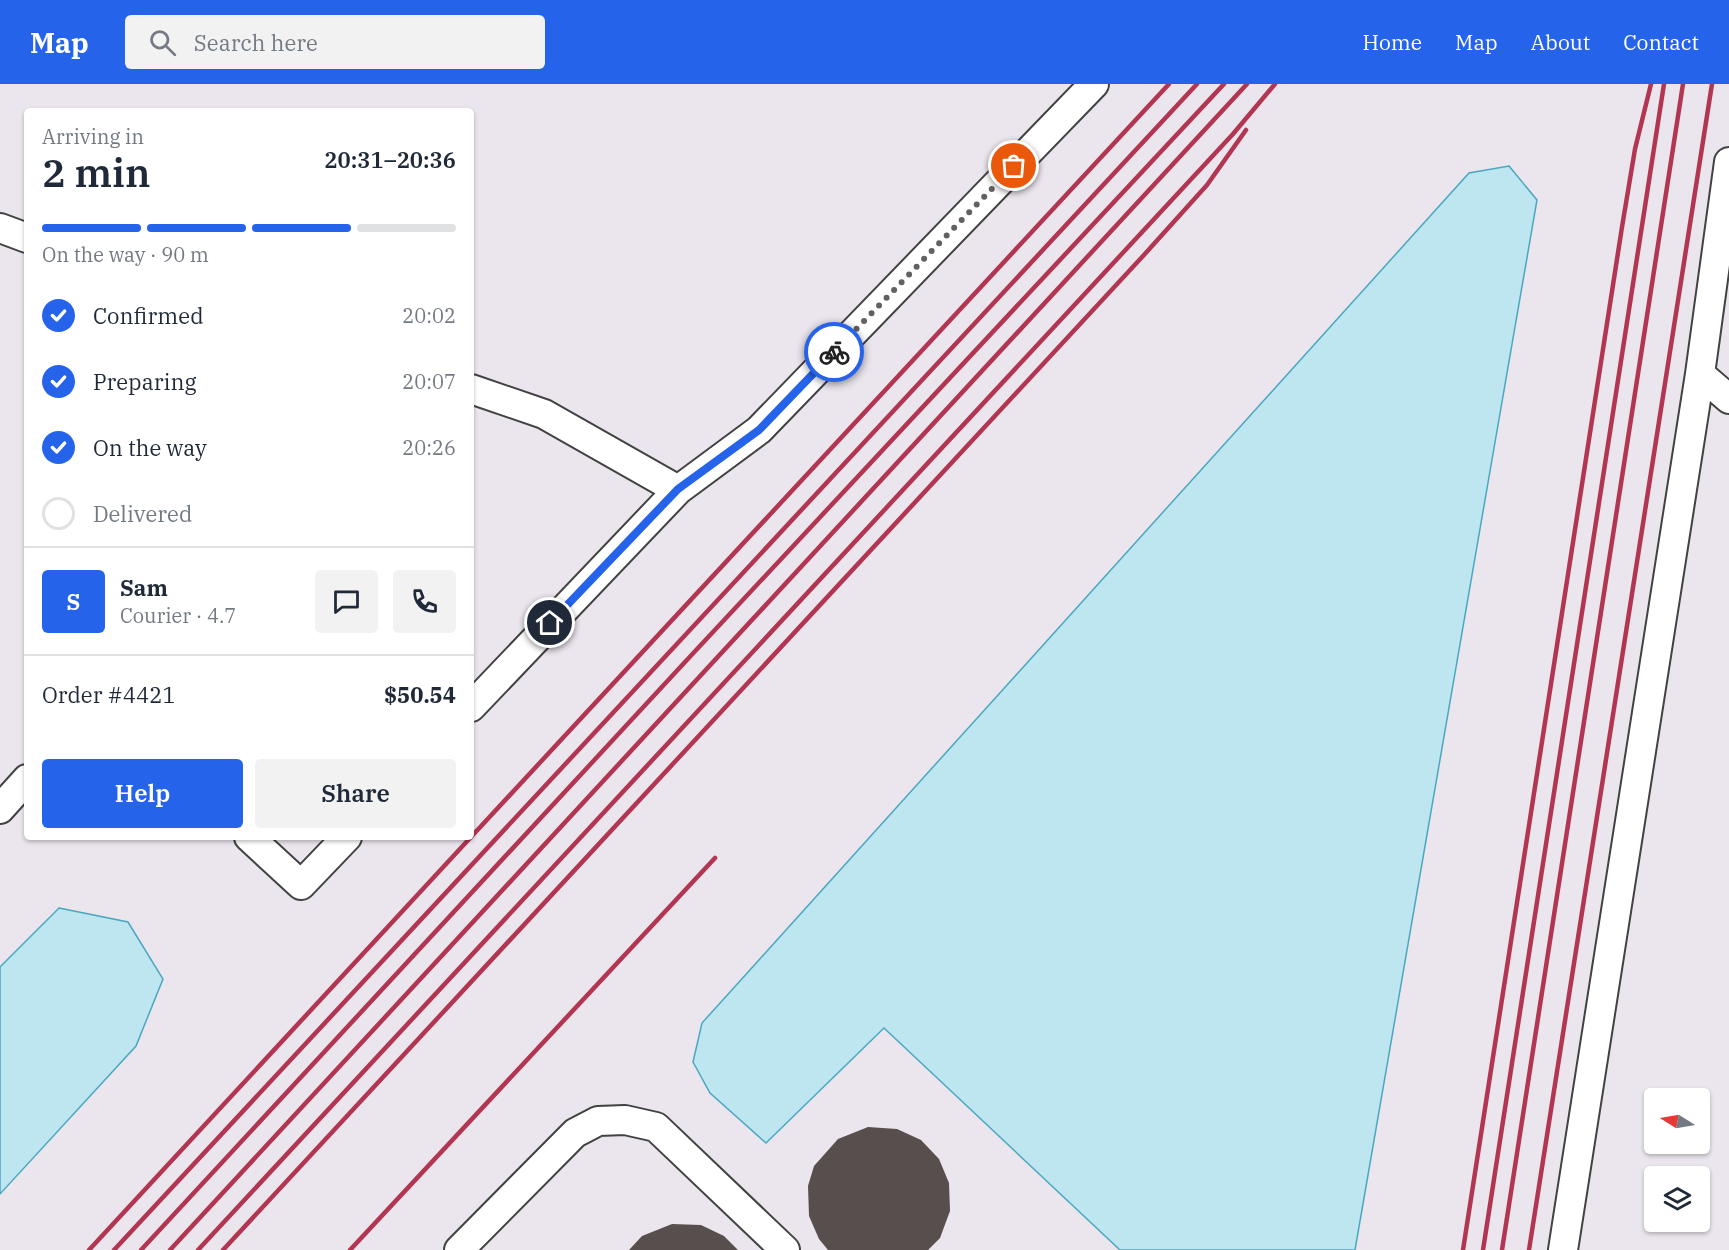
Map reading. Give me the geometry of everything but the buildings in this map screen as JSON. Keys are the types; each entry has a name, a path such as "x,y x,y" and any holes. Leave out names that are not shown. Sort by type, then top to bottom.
{"lane":[{"path":"474,704 678,489 759,430 1094,84"},
{"path":"1563,1250 1700,374 1729,162"},
{"path":"0,228 24,237"},
{"path":"1700,374 1729,399"},
{"path":"474,390 544,414 678,489"},
{"path":"0,809 24,782"},
{"path":"252,840 301,885 344,840"},
{"path":"459,1250 575,1133 598,1121 625,1120 656,1127 785,1250"}],"shaded area":[{"path":"0,84 1729,84 1729,1250 0,1250"}],"water":[{"path":"1509,166 1537,200 1355,1250 1120,1250 884,1028 766,1143 710,1093 693,1062 702,1023 1469,173"},
{"path":"59,908 128,922 163,979 136,1046 0,1194 0,967"}],"railway":[{"path":"474,834 1169,84"},
{"path":"114,1250 1197,84"},
{"path":"141,1250 1224,84"},
{"path":"170,1250 1247,84"},
{"path":"198,1250 1233,134 1275,84"},
{"path":"1463,1250 1622,227 1635,149 1651,84"},
{"path":"1483,1250 1664,84"},
{"path":"1502,1250 1683,84"},
{"path":"1529,1250 1712,84"},
{"path":"223,1250 1143,256 1207,185 1246,130"},
{"path":"89,1250 468,840"},
{"path":"350,1250 715,858"}],"way so far":[{"path":"834,352 1014,166"}],"route":[{"path":"550,623 678,489 759,430 834,352"}]}
